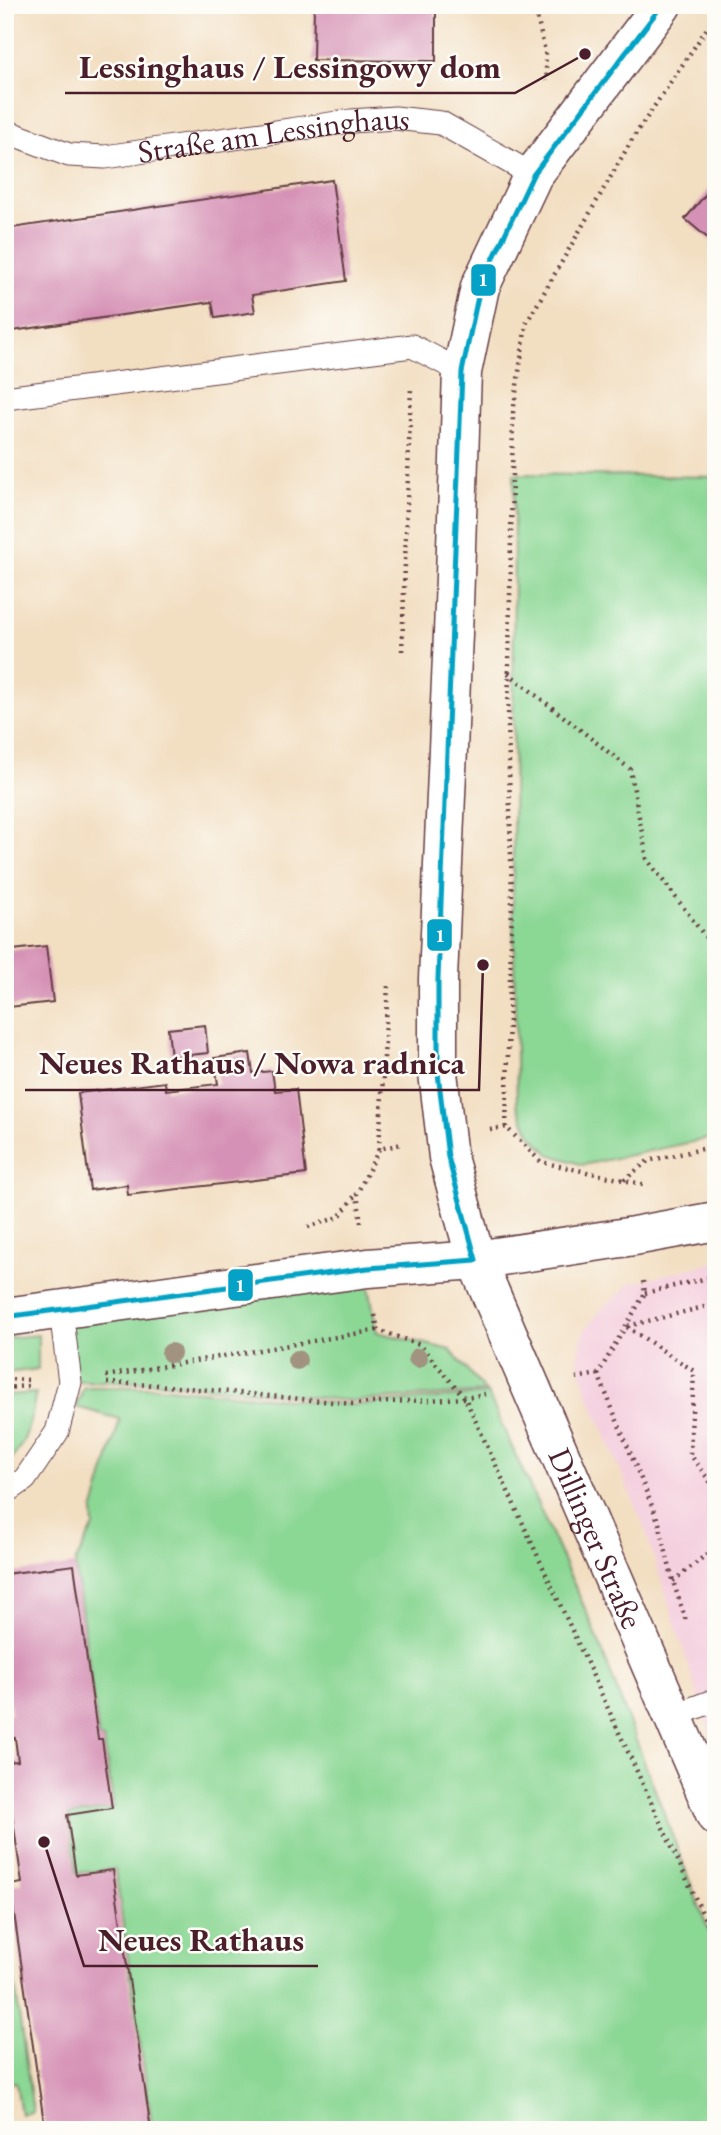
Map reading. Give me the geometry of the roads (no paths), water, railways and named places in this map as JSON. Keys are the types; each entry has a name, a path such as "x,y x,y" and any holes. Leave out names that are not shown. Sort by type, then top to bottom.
{"street":[{"path":"476,1260 448,1157 438,1073 438,979 462,372 480,288 533,175 662,5"},
{"path":"5,1317 368,1268 476,1260 716,1221"},
{"name":"Dillinger Straße","path":"476,1260 716,1816"}],"lane":[{"name":"Straße am Lessinghaus","path":"5,131 69,155 105,157 326,124 395,118 440,123 533,175"},
{"path":"5,398 412,346 462,372"},
{"path":"5,1493 25,1479 57,1432 70,1382 61,1311"},
{"path":"672,1716 716,1700"}],"place":[{"name":"Lessinghaus / Lessingowy dom","path":"585,54"},
{"name":"Neues Rathaus / Nowa radnica","path":"483,965"},
{"name":"Neues Rathaus","path":"44,1842"}]}
